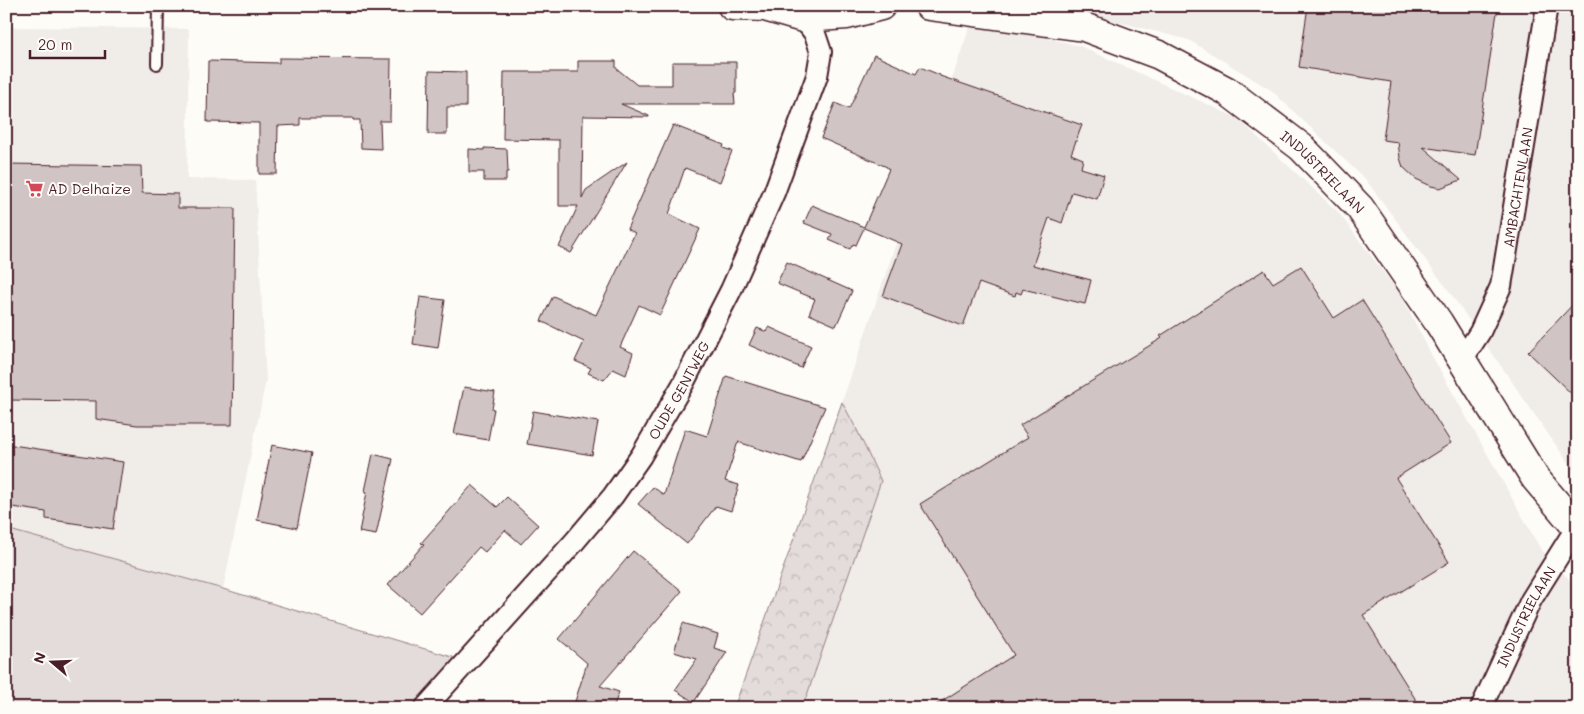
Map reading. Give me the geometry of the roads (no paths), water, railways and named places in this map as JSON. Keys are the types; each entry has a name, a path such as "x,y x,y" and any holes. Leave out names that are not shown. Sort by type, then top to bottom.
{"street":[{"path":"732,6 765,6 803,18 846,16 881,6"},
{"name":"INDUSTRIELAAN","path":"929,6 1084,27 1159,55 1227,91 1301,147 1360,208 1439,323 1535,478 1577,528 1531,600 1481,708"},
{"name":"AMBACHTENLAAN","path":"1462,360 1480,332 1501,286 1547,6"},
{"name":"OUDE GENTWEG","path":"425,708 613,496 641,456 683,384 731,290 774,193 816,76 820,52 815,34 803,18"}],"lane":[{"path":"157,64 158,6"}],"place":[{"name":"AD Delhaize","path":"34,188"}]}
